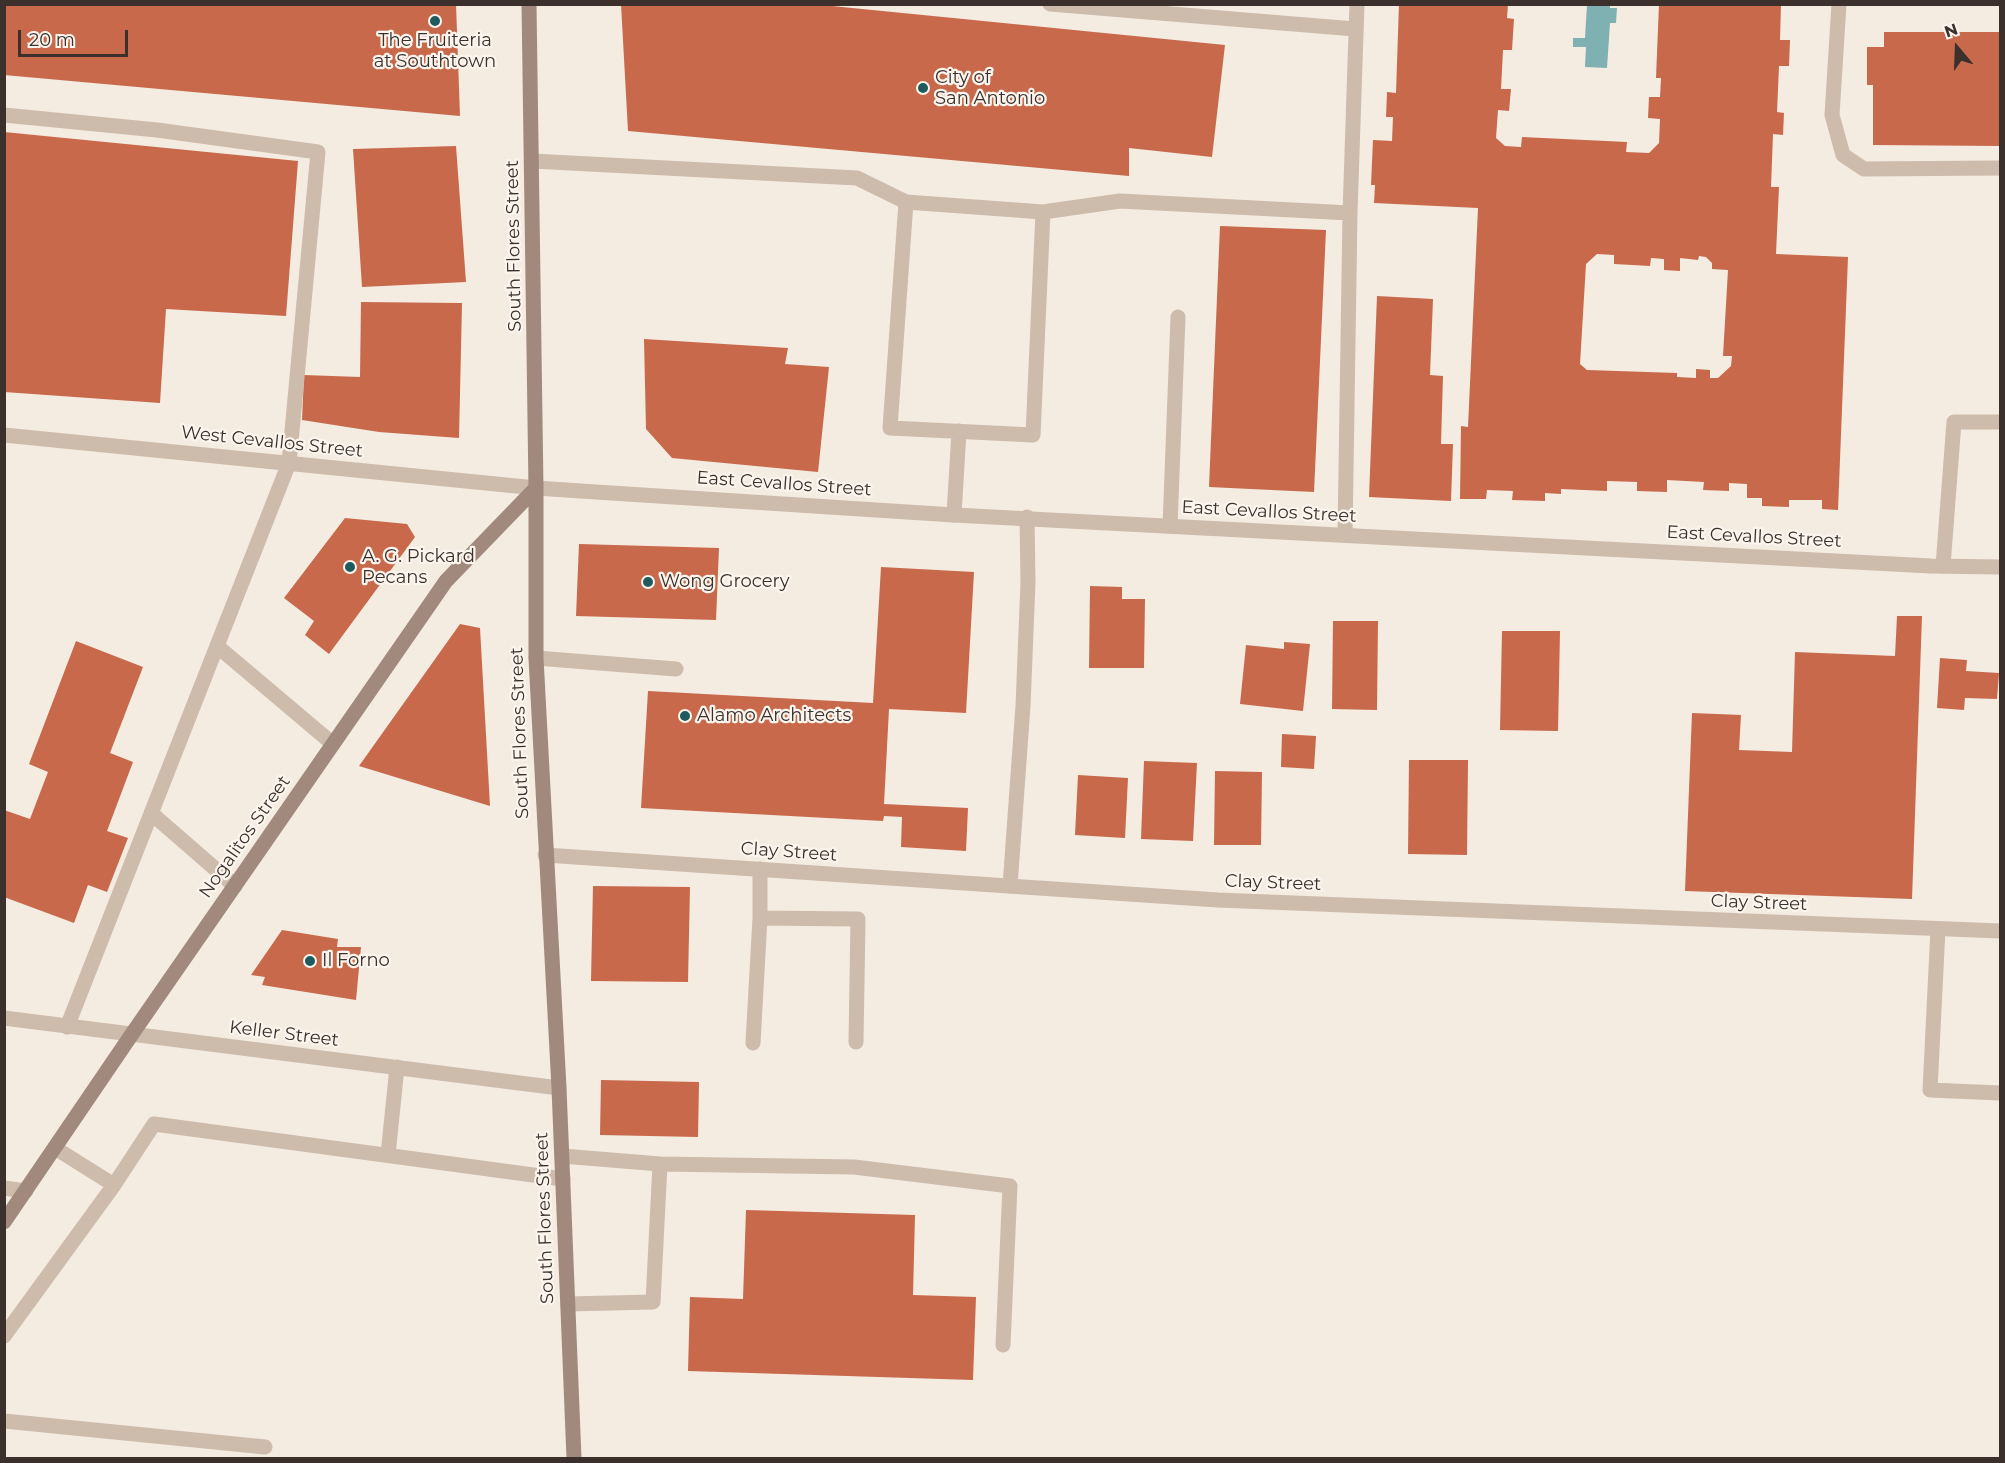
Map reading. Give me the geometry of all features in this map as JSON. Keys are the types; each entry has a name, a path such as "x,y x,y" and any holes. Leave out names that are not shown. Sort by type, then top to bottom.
{"main road":[{"name":"South Flores Street","path":"529,4 536,488 536,658 559,1088 574,1458"},
{"name":"Nogalitos Street","path":"4,1222 447,581 536,488"}],"street":[{"path":"1050,4 1355,29"},
{"path":"1345,535 1350,213 1357,4"},
{"path":"1839,4 1832,115 1844,155 1863,169 2001,168"},
{"path":"4,115 158,130 318,152 289,463 67,1027"},
{"path":"532,160 857,178 906,202 1042,212 1120,201 1350,213"},
{"path":"906,202 890,428 1033,435 1042,212"},
{"path":"1170,526 1178,317"},
{"path":"1943,566 1954,422 2001,422"},
{"path":"954,515 958,431"},
{"name":"West Cevallos Street","path":"4,435 536,488"},
{"name":"East Cevallos Street","path":"536,488 954,515 1943,566 2001,567"},
{"path":"1010,886 1023,706 1028,582 1027,517"},
{"path":"217,646 333,744"},
{"path":"536,658 676,669"},
{"path":"151,813 235,886"},
{"name":"Clay Street","path":"545,855 1230,900 2001,931"},
{"path":"753,1043 760,918 760,869"},
{"path":"760,918 858,919 856,1042"},
{"path":"1938,929 1930,1090 2001,1093"},
{"name":"Keller Street","path":"4,1018 559,1088"},
{"path":"388,1155 397,1067"},
{"path":"4,1336 114,1185 154,1124 563,1179"},
{"path":"55,1148 114,1185"},
{"path":"562,1156 660,1164 854,1167 1010,1186 1003,1346"},
{"path":"568,1304 653,1302 660,1164"},
{"path":"4,1188 26,1191"},
{"path":"4,1421 265,1447"}],"water":[{"path":"1587,5 1610,5 1610,8 1617,8 1616,23 1610,23 1607,68 1585,67 1586,47 1573,47 1573,38 1585,38"}],"building":[{"path":"4,4 456,4 460,116 4,75"},
{"name":"City of San Antonio","path":"621,4 812,4 1225,45 1212,157 1129,148 1129,176 628,131"},
{"path":"1399,4 1508,4 1507,18 1514,19 1512,50 1503,50 1501,89 1511,89 1509,111 1498,110 1496,138 1505,146 1521,147 1522,137 1627,142 1626,152 1649,153 1659,143 1660,119 1648,118 1649,97 1660,97 1661,78 1656,78 1659,4 1781,4 1780,40 1790,40 1789,66 1779,66 1777,112 1784,113 1783,135 1773,134 1771,187 1779,187 1776,254 1848,257 1838,510 1822,509 1822,500 1789,500 1789,507 1762,506 1762,498 1747,498 1747,484 1729,483 1729,491 1703,490 1704,482 1667,480 1667,492 1637,491 1637,482 1607,481 1607,491 1561,489 1561,494 1545,493 1545,501 1512,500 1513,491 1487,490 1486,499 1460,499 1461,426 1468,427 1478,208 1374,203 1375,185 1371,185 1373,140 1392,141 1393,117 1386,117 1387,92 1396,93","holes":["1597,254 1614,255 1614,264 1650,266 1651,258 1664,259 1664,270 1680,271 1680,258 1698,260 1699,256 1706,257 1712,263 1712,269 1728,270 1723,356 1732,356 1731,366 1718,378 1710,378 1710,370 1696,369 1696,378 1677,377 1677,373 1587,370 1580,364 1586,264"]},
{"path":"1884,32 2000,32 2000,146 1873,145 1873,85 1867,85 1867,47 1884,47"},
{"path":"4,132 298,161 286,316 166,309 160,403 4,392"},
{"path":"456,146 466,282 362,287 353,149"},
{"path":"1220,226 1326,230 1314,492 1209,487"},
{"path":"1377,296 1433,299 1430,375 1443,376 1441,444 1453,444 1451,501 1369,497"},
{"path":"361,302 462,303 459,438 379,432 302,420 304,375 360,377"},
{"path":"644,339 788,348 785,364 829,367 818,472 672,458 646,429"},
{"name":"A. G. Pickard Pecans","path":"345,518 407,524 415,537 329,654 305,635 314,621 284,598"},
{"name":"Wong Grocery","path":"579,544 719,548 716,620 576,616"},
{"path":"881,567 974,572 966,713 889,709 884,804 968,808 966,851 901,847 902,817 884,816 883,821 641,808 648,691 873,703"},
{"path":"1090,586 1122,587 1122,599 1145,599 1144,668 1089,668"},
{"path":"1897,616 1922,616 1912,899 1685,891 1692,713 1741,715 1739,750 1792,752 1795,652 1895,656"},
{"path":"1333,621 1378,621 1377,710 1332,709"},
{"path":"460,624 480,628 490,806 359,766"},
{"path":"1502,631 1560,631 1558,731 1500,730"},
{"path":"76,641 143,667 110,753 133,762 107,831 128,838 107,892 88,885 74,923 4,897 4,810 30,819 48,772 29,764"},
{"path":"1284,642 1310,644 1303,711 1240,704 1246,645 1284,649"},
{"path":"1940,658 1967,660 1966,671 1999,673 1997,699 1965,698 1964,710 1937,708"},
{"path":"1282,734 1316,736 1314,769 1281,767"},
{"path":"1409,760 1468,760 1467,855 1408,854"},
{"path":"1144,761 1197,763 1193,841 1141,839"},
{"path":"1215,771 1262,772 1261,845 1214,845"},
{"path":"1078,775 1128,778 1125,838 1075,835"},
{"path":"593,886 690,887 688,982 591,981"},
{"name":"Il Forno","path":"282,930 338,939 337,947 361,947 356,1000 262,985 265,977 251,975"},
{"path":"601,1080 699,1082 698,1137 600,1135"},
{"path":"746,1210 915,1215 913,1295 976,1297 973,1380 688,1371 690,1297 743,1299"}],"place":[{"name":"The Fruiteria at Southtown","path":"435,21"},
{"name":"City of San Antonio","path":"923,88"},
{"name":"A. G. Pickard Pecans","path":"350,567"},
{"name":"Wong Grocery","path":"648,582"},
{"name":"Alamo Architects","path":"685,716"},
{"name":"Il Forno","path":"310,961"}]}
